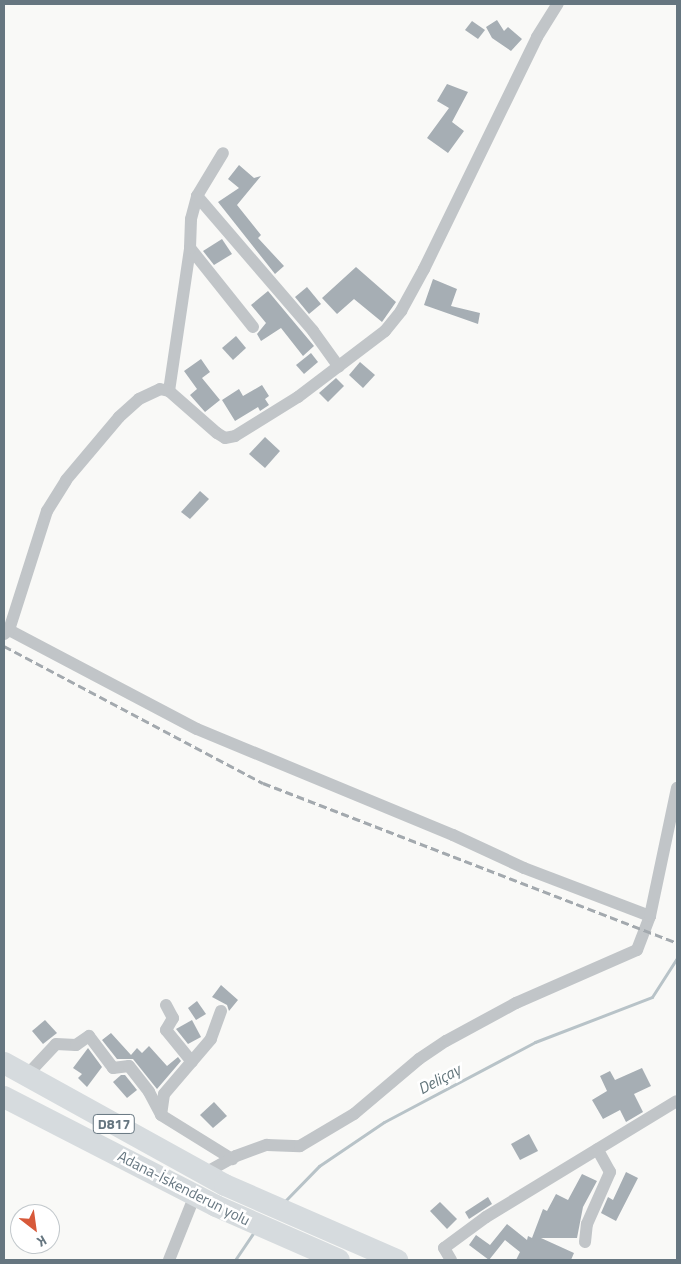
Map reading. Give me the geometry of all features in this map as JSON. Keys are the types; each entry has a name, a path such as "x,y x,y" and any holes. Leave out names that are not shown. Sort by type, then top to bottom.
{"highway":[{"name":"Adana-İskenderun yolu","path":"4,1063 225,1185 323,1242 339,1260"},
{"name":"Adana-İskenderun yolu","path":"4,1097 216,1206 323,1242"},
{"name":"D817","path":"323,1242 397,1260"}],"street":[{"path":"558,4 537,37 473,173 401,311 385,331 339,367 245,432 225,438 169,391 160,389 148,393 119,417 66,480 47,511 10,607 6,632 197,730 453,835 524,868 650,916"},
{"path":"169,391 190,248 191,219 197,196 223,153"},
{"path":"197,196 313,331 339,367"},
{"path":"190,248 253,327"},
{"path":"205,1174 232,1159 267,1145 300,1146 354,1114 419,1059 446,1041 516,1004 636,950 650,916 677,788"},
{"path":"166,1005 173,1018 166,1030 192,1062"},
{"path":"161,1115 164,1094 211,1039 221,1011"},
{"path":"27,1075 56,1044 76,1045 89,1036 113,1068 129,1066 149,1092 161,1115 232,1159"},
{"path":"450,1260 444,1248 486,1217 677,1101"},
{"path":"585,1242 588,1224 610,1172 597,1149"},
{"path":"168,1260 195,1195"}],"building":[{"path":"497,20 504,31 508,27 522,39 511,51 492,38 486,27"},
{"path":"472,21 485,30 478,39 465,30"},
{"path":"447,84 468,92 452,122 464,131 448,153 427,138 449,108 437,101"},
{"path":"239,165 254,178 261,176 237,205 261,235 258,238 284,266 275,274 218,202 239,188 228,179"},
{"path":"222,239 232,254 214,265 203,251"},
{"path":"356,267 396,302 382,322 354,299 337,314 322,298"},
{"path":"433,279 457,289 451,306 480,313 478,324 424,305"},
{"path":"307,287 321,304 309,314 295,297"},
{"path":"268,291 314,346 303,356 281,328 261,341 257,334 266,323 251,305"},
{"path":"236,336 246,348 233,360 222,348"},
{"path":"311,353 318,362 304,374 296,365"},
{"path":"201,359 210,372 202,378 220,400 205,412 190,395 197,389 184,371"},
{"path":"360,362 375,375 363,388 349,375"},
{"path":"336,378 344,386 328,402 319,393"},
{"path":"262,385 269,396 265,399 269,405 260,411 258,407 235,421 222,400 239,389 243,396"},
{"path":"265,437 280,451 265,468 249,454"},
{"path":"200,491 209,499 190,519 181,512"},
{"path":"221,985 238,1000 229,1011 227,1005 212,997"},
{"path":"197,1001 206,1014 196,1020 188,1008"},
{"path":"45,1020 57,1033 43,1044 32,1031"},
{"path":"192,1020 201,1037 188,1044 176,1029"},
{"path":"111,1033 131,1055 137,1048 142,1053 149,1046 167,1066 178,1057 181,1061 157,1089 133,1059 117,1059 102,1040"},
{"path":"88,1048 102,1067 87,1087 78,1078 82,1074 73,1068"},
{"path":"642,1068 651,1086 634,1094 643,1112 626,1122 620,1110 603,1119 592,1100 607,1091 600,1076 610,1071 615,1080"},
{"path":"121,1075 125,1075 137,1090 127,1098 113,1082"},
{"path":"214,1102 227,1116 213,1128 200,1115"},
{"path":"529,1134 538,1151 520,1160 511,1144"},
{"path":"626,1172 638,1178 616,1221 601,1213 608,1197 613,1200"},
{"path":"582,1174 597,1181 583,1207 577,1238 541,1238 574,1253 571,1260 516,1260 520,1252 505,1240 489,1260 469,1245 476,1235 490,1245 507,1224 527,1240 528,1236 532,1238 543,1209 547,1211 556,1194 568,1200"},
{"path":"488,1197 492,1204 469,1219 465,1212"},
{"path":"440,1202 457,1219 447,1229 430,1211"}],"waterway":[{"name":"Deliçay","path":"285,1201 319,1166 384,1122 535,1042 652,997 677,958"},
{"name":"Deliçay","path":"235,1260 254,1232"}],"railway":[{"path":"4,646 263,783 677,943"}]}
